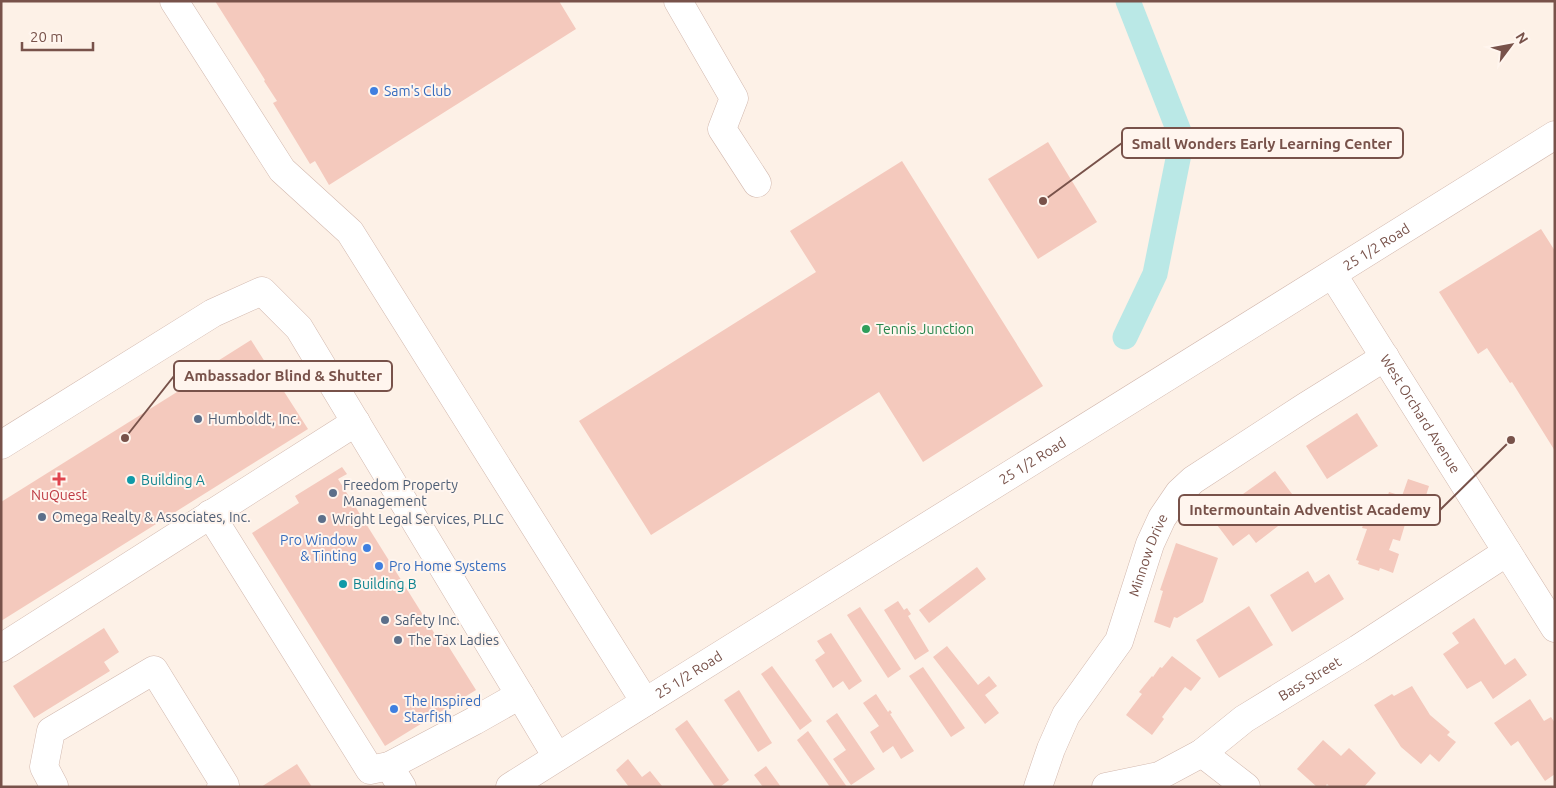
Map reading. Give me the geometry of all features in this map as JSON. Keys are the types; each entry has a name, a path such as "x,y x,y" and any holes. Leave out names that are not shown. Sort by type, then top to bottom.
{"street":[{"path":"174,1 282,170 350,232 644,702"},
{"path":"678,1 734,98 722,129 757,183"},
{"name":"25 1/2 Road","path":"510,787 1555,135"},
{"name":"West Orchard Avenue","path":"1333,275 1555,628"},
{"path":"1,445 213,313 262,291 299,328 557,757"},
{"name":"Minnow Drive","path":"1038,787 1051,749 1066,715 1119,641 1150,544 1162,518 1179,493 1193,480 1304,407 1385,357"},
{"path":"1,648 356,422"},
{"path":"210,514 370,770 396,776 474,721 520,695"},
{"name":"Bass Street","path":"1106,787 1159,776 1202,753 1244,719 1358,649 1507,552"},
{"path":"54,786 44,767 51,731 154,670 225,785 221,787"},
{"path":"1202,753 1246,787"}],"building":[{"name":"Sam's Club","path":"215,1 559,1 576,29 329,185 315,161 310,164 273,103 277,101 265,80"},
{"path":"1048,142 1097,222 1038,259 988,179"},
{"name":"Tennis Junction","path":"902,161 1043,386 923,462 879,392 651,535 579,421 816,272 790,231"},
{"path":"1541,229 1555,251 1555,451 1512,382 1510,383 1487,348 1478,354 1439,292"},
{"name":"Building A","path":"251,340 308,429 1,621 1,502 201,377 196,369 202,365 205,369"},
{"path":"1357,413 1378,446 1327,479 1306,446"},
{"name":"Building B","path":"342,467 347,474 338,479 438,639 447,634 451,642 447,644 476,690 385,746 252,533 299,503 295,496"},
{"path":"1275,471 1295,498 1284,507 1291,516 1256,543 1249,534 1233,546 1211,517"},
{"path":"1408,479 1429,486 1423,505 1417,503 1412,519 1401,516 1400,519 1406,521 1400,541 1393,539 1389,550 1399,554 1393,573 1380,568 1379,571 1358,564 1359,561 1356,560 1367,529 1362,528 1369,509 1382,513 1389,492 1402,496"},
{"path":"1176,543 1218,558 1203,602 1177,618 1174,617 1170,628 1154,622 1163,591 1160,590"},
{"path":"977,567 986,579 929,623 919,610"},
{"path":"1308,571 1315,583 1329,574 1344,599 1292,632 1270,595"},
{"path":"898,601 904,610 907,608 911,614 908,616 929,651 915,660 884,610"},
{"path":"1249,606 1273,645 1219,678 1196,640"},
{"path":"860,607 901,669 888,678 847,615"},
{"path":"1474,618 1505,665 1515,658 1527,675 1493,699 1481,681 1467,689 1443,654 1459,643 1452,633"},
{"path":"104,628 119,652 104,662 110,671 34,718 13,686"},
{"path":"831,633 862,681 849,690 843,681 833,688 815,660 825,653 817,641"},
{"path":"947,646 978,685 989,676 997,686 985,695 999,713 985,724 933,657"},
{"path":"1172,656 1201,678 1191,691 1185,687 1162,717 1164,719 1152,735 1126,715 1142,694 1139,692"},
{"path":"772,666 812,721 800,730 761,674"},
{"path":"923,667 965,728 951,737 909,676"},
{"path":"1412,686 1430,715 1450,732 1447,735 1456,742 1439,762 1430,754 1421,764 1401,747 1374,705 1392,694 1394,696"},
{"path":"739,690 772,743 758,752 724,700"},
{"path":"876,694 888,712 890,710 892,713 890,714 914,751 901,759 893,746 883,753 870,732 879,726 863,703"},
{"path":"1530,699 1544,721 1551,717 1555,723 1555,774 1545,781 1518,741 1511,746 1494,723"},
{"path":"837,713 875,769 851,785 833,759 846,750 826,721"},
{"path":"687,720 729,780 720,787 715,787 675,729"},
{"path":"808,731 847,787 830,787 797,740"},
{"path":"1323,740 1341,756 1349,748 1376,773 1364,787 1330,787 1327,784 1325,787 1317,787 1297,769"},
{"path":"628,759 642,777 650,771 662,786 629,787 616,770"},
{"path":"297,764 312,787 261,787"},
{"path":"766,766 781,787 763,787 754,775"}],"waterway":[{"path":"1125,337 1155,274 1182,139 1128,1"}],"place":[{"name":"Sam's Club","path":"374,91"},
{"name":"Small Wonders Early Learning Center","path":"1043,201"},
{"name":"Tennis Junction","path":"866,329"},
{"name":"Humboldt, Inc.","path":"198,419"},
{"name":"Ambassador Blind & Shutter","path":"125,438"},
{"name":"Intermountain Adventist Academy","path":"1511,440"},
{"name":"NuQuest","path":"59,479"},
{"name":"Building A","path":"131,480"},
{"name":"Freedom Property Management","path":"333,493"},
{"name":"Omega Realty & Associates, Inc.","path":"42,517"},
{"name":"Wright Legal Services, PLLC","path":"322,519"},
{"name":"Pro Window & Tinting","path":"367,548"},
{"name":"Pro Home Systems","path":"379,566"},
{"name":"Building B","path":"343,584"},
{"name":"Safety Inc.","path":"385,620"},
{"name":"The Tax Ladies","path":"398,640"},
{"name":"The Inspired Starfish","path":"394,709"}]}
